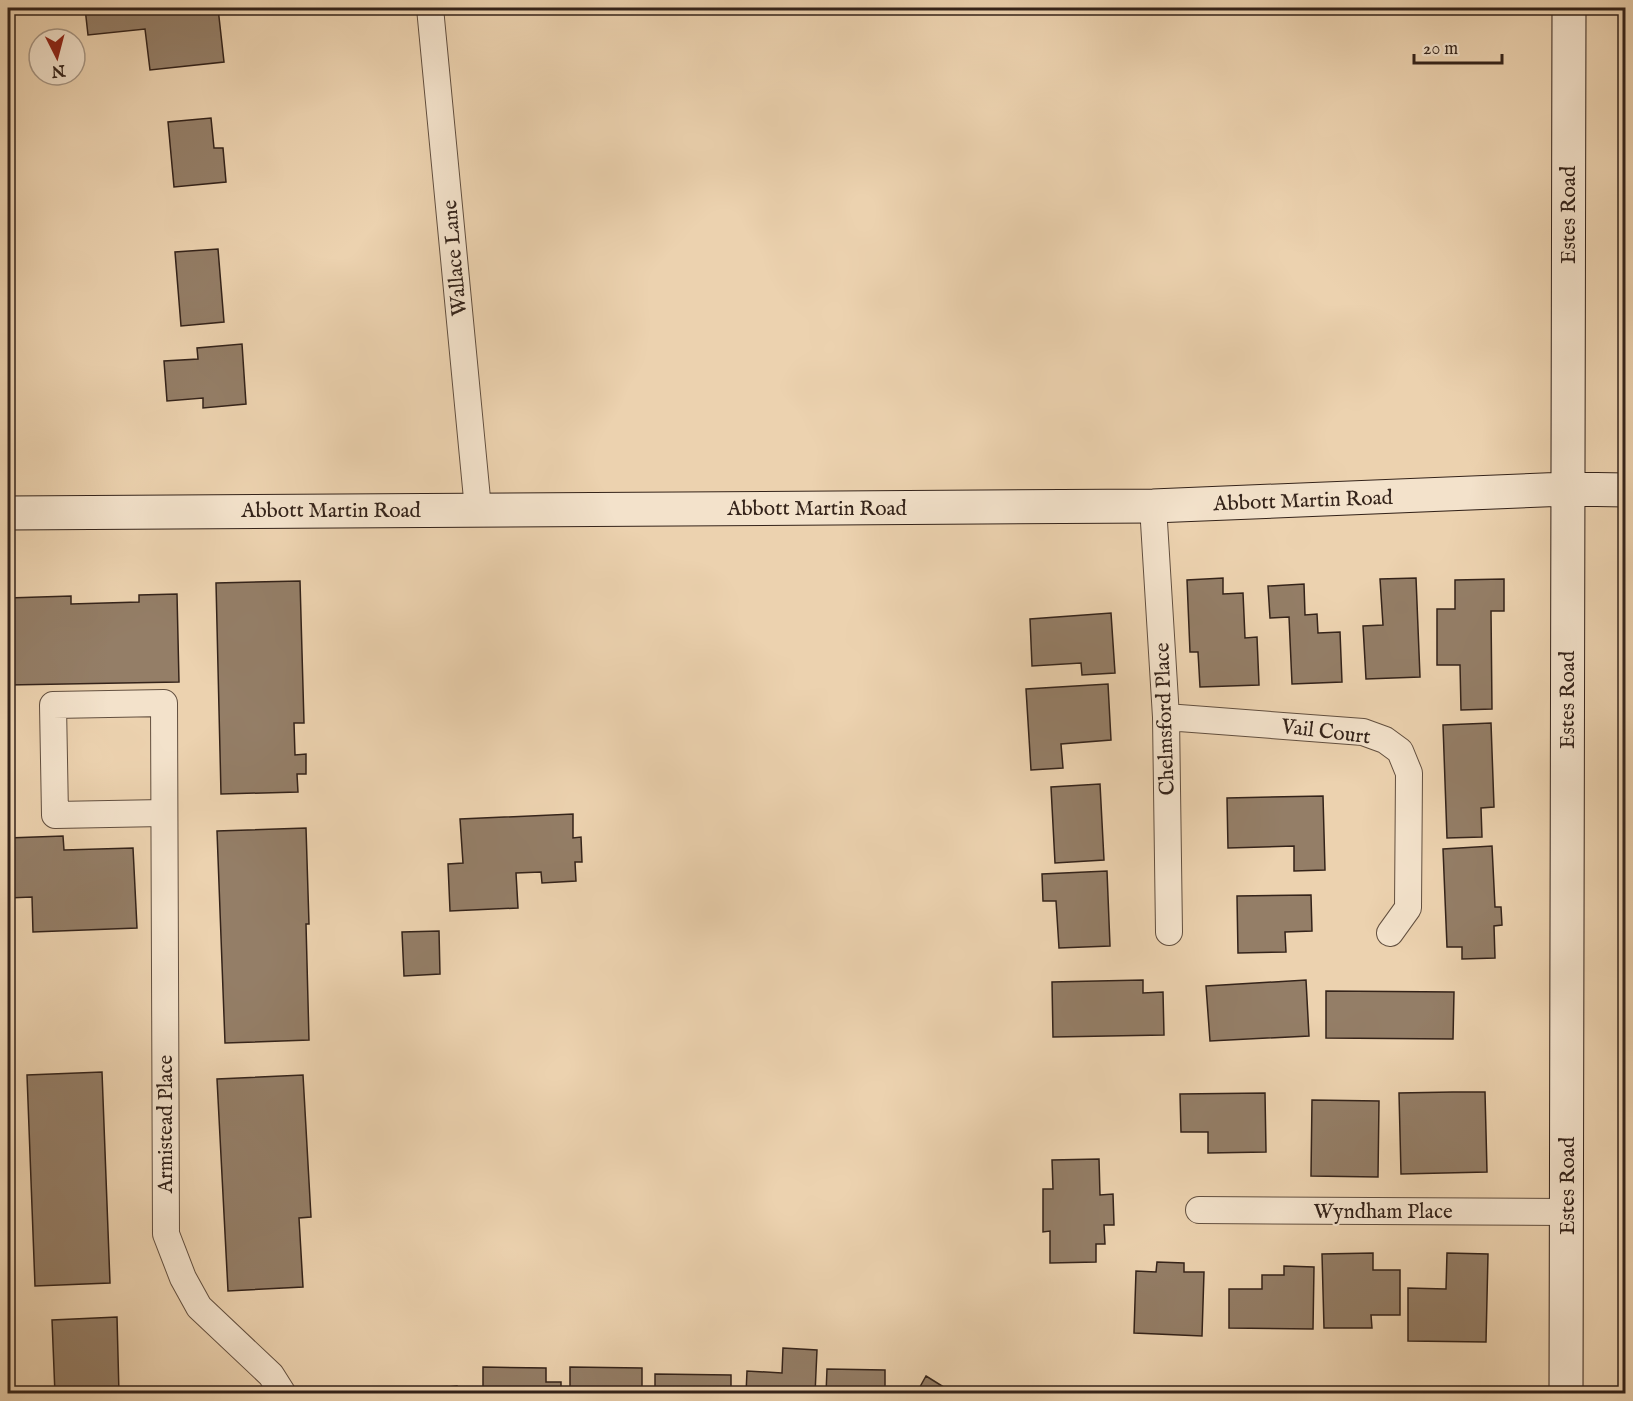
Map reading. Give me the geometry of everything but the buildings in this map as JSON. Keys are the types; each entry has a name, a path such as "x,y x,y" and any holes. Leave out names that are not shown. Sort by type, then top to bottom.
{"main road":[{"name":"Estes Road","path":"1566,1394 1569,8"},
{"name":"Abbott Martin Road","path":"8,513 1153,506 1567,489 1626,490"}],"street":[{"name":"Wallace Lane","path":"430,8 478,509"},
{"name":"Chelmsford Place","path":"1153,506 1166,717 1169,932"},
{"name":"Armistead Place","path":"164,813 56,814 53,705 164,703 166,1234 183,1278 199,1307 271,1376 283,1394"},
{"name":"Vail Court","path":"1166,717 1363,732 1384,740 1400,751 1409,773 1408,908 1390,933"},
{"name":"Wyndham Place","path":"1199,1210 1567,1212"}]}
